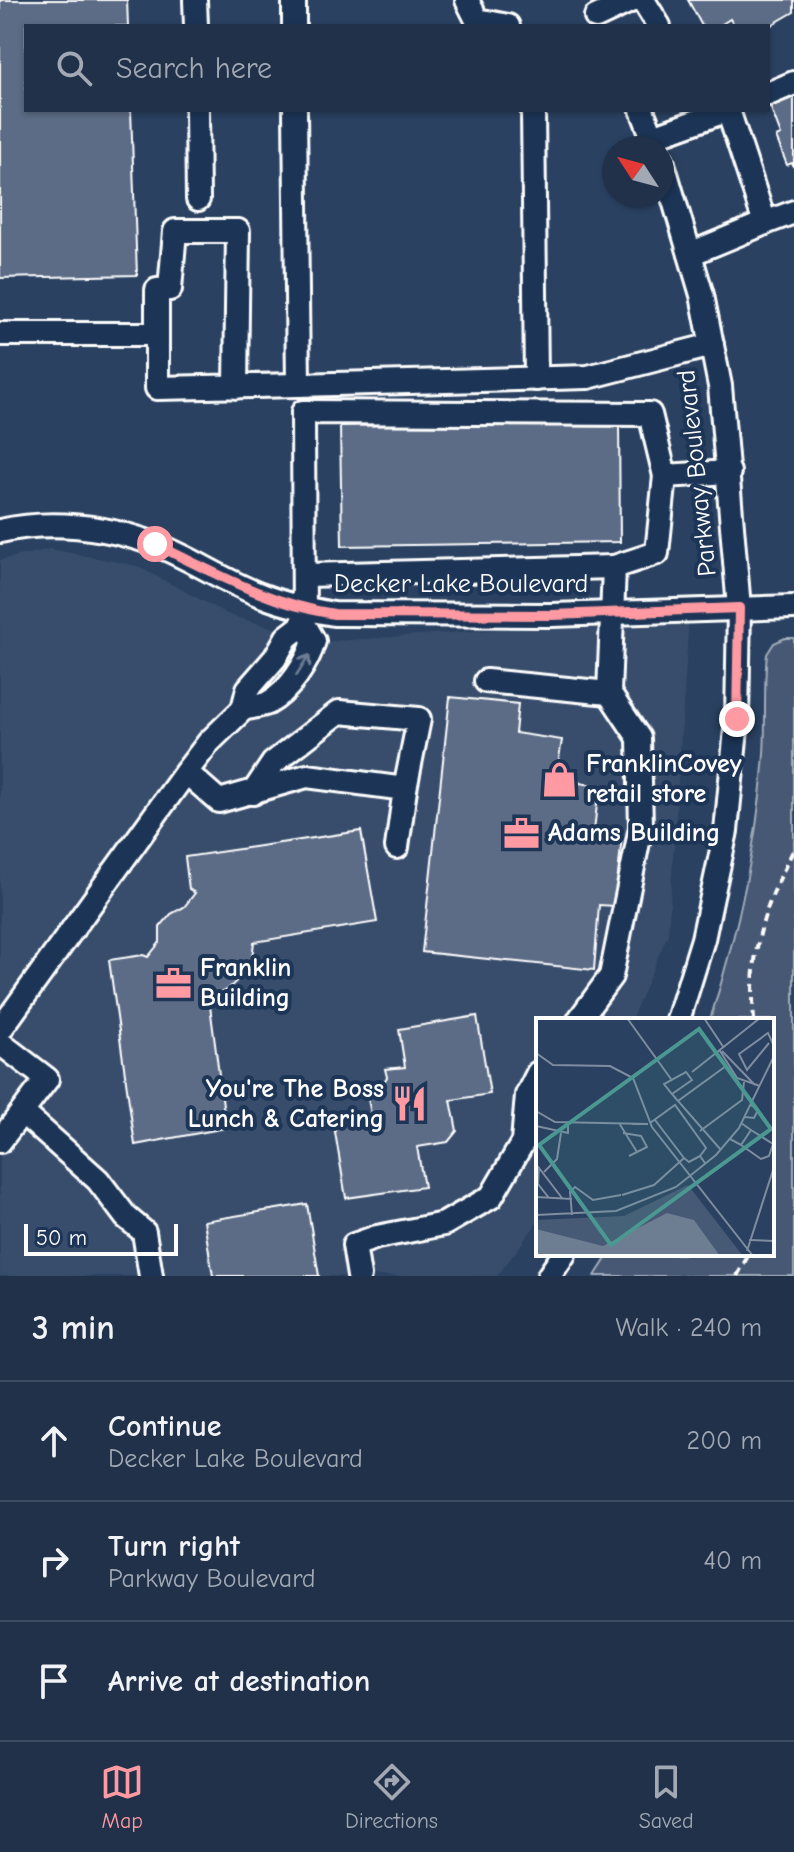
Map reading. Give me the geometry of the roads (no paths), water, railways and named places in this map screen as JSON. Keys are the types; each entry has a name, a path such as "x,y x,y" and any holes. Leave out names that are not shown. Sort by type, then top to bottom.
{"street":[{"path":"195,0 196,24"},
{"path":"294,0 294,24"},
{"path":"467,0 477,20 498,24"},
{"path":"594,14 632,0"},
{"path":"643,0 658,24"},
{"path":"770,93 794,83"},
{"path":"197,112 198,199"},
{"path":"295,112 298,385"},
{"path":"533,112 536,379"},
{"path":"643,112 652,136"},
{"path":"671,136 725,112"},
{"path":"730,112 765,223"},
{"name":"Parkway Boulevard","path":"674,200 702,295 720,386 739,608 737,719 726,831 703,939 679,1018"},
{"path":"690,254 794,212"},
{"path":"236,387 238,231 175,231 170,289 157,290 157,388 236,387 588,377 712,345"},
{"path":"0,334 157,334"},
{"path":"0,1030 209,742 243,709 269,702 298,675 310,655 314,641 304,617 303,412 650,414 665,476 657,553 614,567 306,575"},
{"path":"665,476 729,472"},
{"name":"Decker Lake Boulevard","path":"0,531 37,526 75,526 118,533 155,544 304,617 350,614 552,615 794,607"},
{"path":"580,1018 611,976 641,827 639,738 609,693 614,567"},
{"path":"486,681 609,693"},
{"path":"253,793 273,763 339,712 419,719 397,847"},
{"path":"186,772 219,801 307,776 405,789"},
{"path":"0,1043 47,1079 0,1141"},
{"path":"359,1276 354,1245 377,1237 444,1224 491,1197 523,1142 527,1095 536,1077"},
{"path":"22,1112 98,1180 126,1217 144,1232 151,1276"},
{"path":"549,1276 563,1256"}],"place":[{"name":"FranklinCovey retail store","path":"560,779"},
{"name":"Adams Building","path":"522,833"},
{"name":"Franklin Building","path":"174,983"},
{"name":"You're The Boss Lunch & Catering","path":"410,1104"}]}
